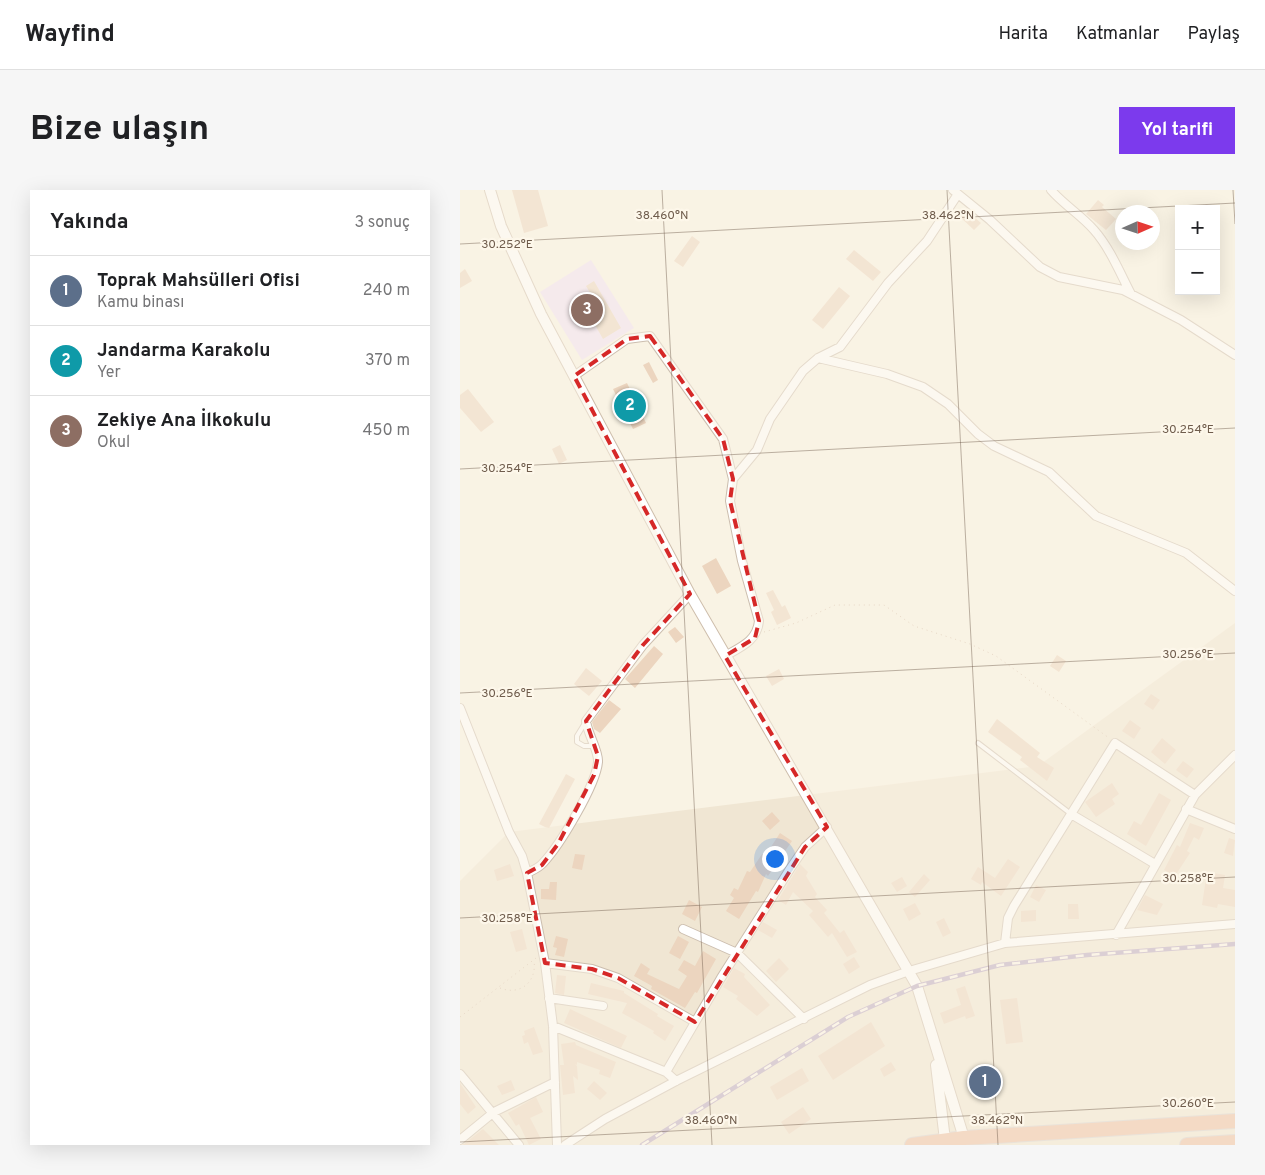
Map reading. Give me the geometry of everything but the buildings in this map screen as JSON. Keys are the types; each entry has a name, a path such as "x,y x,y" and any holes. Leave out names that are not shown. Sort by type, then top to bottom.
{"highway":[{"path":"912,1145 1235,1121"},
{"path":"1187,1145 1235,1142"}],"street":[{"path":"490,190 505,235 541,314 690,594 827,827 917,986 965,1142"},
{"path":"1052,190 1064,204 1094,230 1108,250 1131,294"},
{"path":"733,479 757,450 770,419 802,371 818,358 840,346 888,283 927,241 956,192 990,220 1040,267 1059,277 1123,290 1181,320 1235,355"},
{"path":"574,376 627,339 650,336 722,439 733,479 730,501 742,561 759,621 755,638 725,656"},
{"path":"818,358 887,374 922,387 948,404 978,434 994,446 1049,472 1096,516 1186,553 1235,591"},
{"path":"526,873 542,865 558,844 582,801 598,762 594,746 589,738 586,721 644,646 690,594"},
{"path":"460,708 509,832 522,856 526,873 545,963 553,1026 558,1145"},
{"path":"1005,943 1008,918 1115,743 1195,795"},
{"path":"1116,935 1195,795 1235,755"},
{"path":"1186,809 1235,829"},
{"path":"1071,814 1155,864"},
{"path":"666,1072 737,953 805,847 827,827"},
{"path":"565,1145 676,1081 870,985 909,971 1005,943 1235,924"},
{"path":"683,929 737,953 804,1019"},
{"path":"545,963 592,969 618,978 695,1022"},
{"path":"549,998 603,1006"},
{"path":"553,1026 666,1072 676,1081"},
{"path":"933,1042 945,1143"},
{"path":"460,1074 494,1112 519,1145"},
{"path":"460,1140 494,1112 555,1082"}],"lane":[{"path":"586,721 577,736 577,742 584,746 594,746"},
{"path":"978,743 1071,814"}],"path":[{"path":"758,631 765,632 790,625 835,605 884,605 914,626 970,644 996,656 1115,743"},
{"path":"460,1017 543,953"},
{"path":"500,988 517,989 527,985 534,975 534,960"}],"highlighted area":[{"path":"650,336 723,439 733,479 730,501 759,621 755,638 725,656 827,827 805,847 695,1022 618,978 592,969 545,963 527,873 542,865 558,844 594,775 598,756 586,721 643,645 690,594 574,376 627,339"}],"shaded area":[{"path":"591,260 634,328 582,360 540,292"},
{"path":"1235,623 1235,1145 460,1145 460,881 509,832 1038,766"}],"railway":[{"path":"642,1145 848,1017 917,986 1000,965 1087,955 1235,944"}],"place":[{"name":"Zekiye Ana İlkokulu","path":"587,310"},
{"name":"Jandarma Karakolu","path":"630,406"},
{"name":"Toprak Mahsülleri Ofisi","path":"985,1082"}]}
